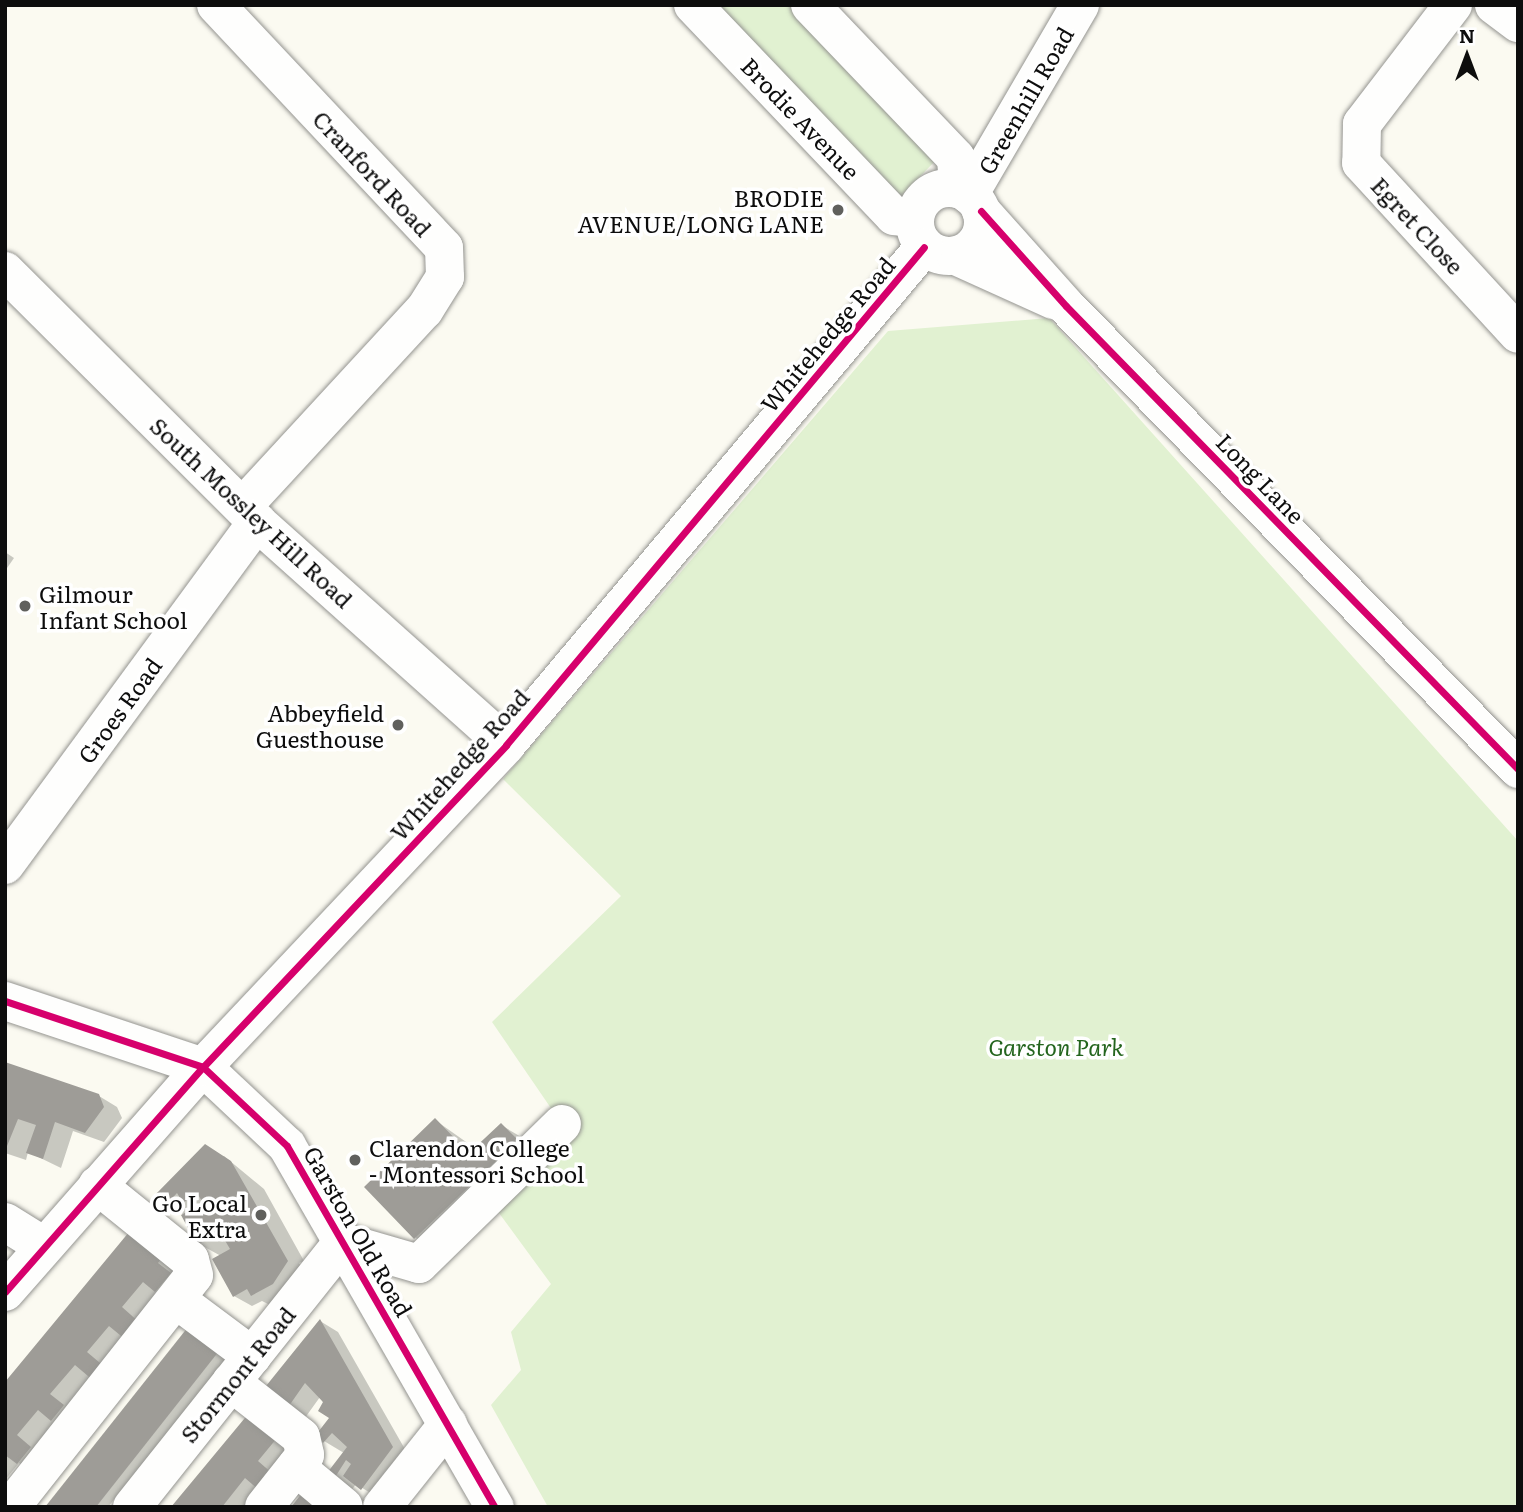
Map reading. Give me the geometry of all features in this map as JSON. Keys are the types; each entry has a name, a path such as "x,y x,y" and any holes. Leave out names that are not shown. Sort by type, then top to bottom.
{"street":[{"name":"Cranford Road","path":"216,5 444,248 445,277 424,310 249,514"},
{"name":"Brodie Avenue","path":"693,5 894,216 932,240"},
{"path":"810,5 956,158 970,198 981,234 975,244 932,240 925,198 935,191 970,198"},
{"name":"Greenhill Road","path":"970,198 1080,5"},
{"name":"Egret Close","path":"1453,5 1362,124 1361,163 1518,334"},
{"path":"1494,5 1518,23"},
{"name":"Long Lane","path":"970,198 1066,306 1518,769"},
{"name":"Long Lane","path":"932,240 1066,306"},
{"name":"Whitehedge Road","path":"5,1292 42,1245 203,1067 506,745 932,240"},
{"name":"South Mossley Hill Road","path":"5,271 249,514 506,745"},
{"name":"Groes Road","path":"5,865 249,514"},
{"name":"Garston Old Road","path":"5,1001 203,1067 287,1146 495,1507"},
{"path":"343,1242 419,1264 562,1124"},
{"path":"11,1507 177,1300 194,1275 190,1260 97,1185"},
{"path":"5,1222 42,1245"},
{"name":"Stormont Road","path":"132,1507 343,1242"},
{"path":"177,1300 302,1437 304,1455 264,1507"},
{"path":"382,1507 448,1424"},
{"path":"296,1467 344,1507"}],"green space":[{"path":"718,5 790,5 939,157 901,196"},
{"name":"Garston Park","path":"1049,318 1518,841 1518,1507 548,1507 491,1405 521,1370 511,1332 551,1284 485,1194 557,1117 492,1022 621,896 503,779 888,331"}],"building":[{"path":"5,1062 99,1094 104,1107 85,1133 55,1122 43,1159 26,1153 36,1125 18,1119 5,1151"},
{"path":"435,1118 469,1153 501,1123 518,1140 414,1239 364,1187"},
{"path":"205,1144 231,1161 288,1261 273,1284 251,1296 247,1289 233,1297 212,1259 230,1249 220,1232 197,1245 181,1215 203,1203 197,1193 183,1203 177,1193 165,1206 155,1195"},
{"path":"134,1226 166,1252 158,1263 171,1273 155,1292 143,1282 122,1307 140,1323 126,1340 109,1326 87,1352 106,1368 95,1382 75,1365 50,1394 64,1405 51,1421 38,1410 17,1435 31,1447 17,1464 5,1455 5,1382"},
{"path":"320,1319 393,1447 361,1490 343,1476 351,1464 346,1460 332,1482 324,1477 347,1447 332,1433 323,1443 315,1436 329,1418 318,1411 323,1402 305,1383 284,1413 262,1391"},
{"path":"192,1322 223,1346 96,1507 45,1507"},
{"path":"254,1407 277,1438 258,1461 273,1474 260,1491 245,1478 222,1507 171,1507"},
{"path":"306,1488 331,1507 291,1507"}],"cycle path":[{"path":"981,211 1066,306 1518,769"},
{"path":"5,1292 203,1067 506,745 924,247"},
{"path":"5,1001 203,1067 287,1146 495,1507"}],"place":[{"name":"BRODIE AVENUE/LONG LANE","path":"838,210"},
{"name":"Gilmour Infant School","path":"25,606"},
{"name":"Abbeyfield Guesthouse","path":"398,725"},
{"name":"Clarendon College - Montessori School","path":"355,1160"},
{"name":"Go Local Extra","path":"261,1215"}]}
